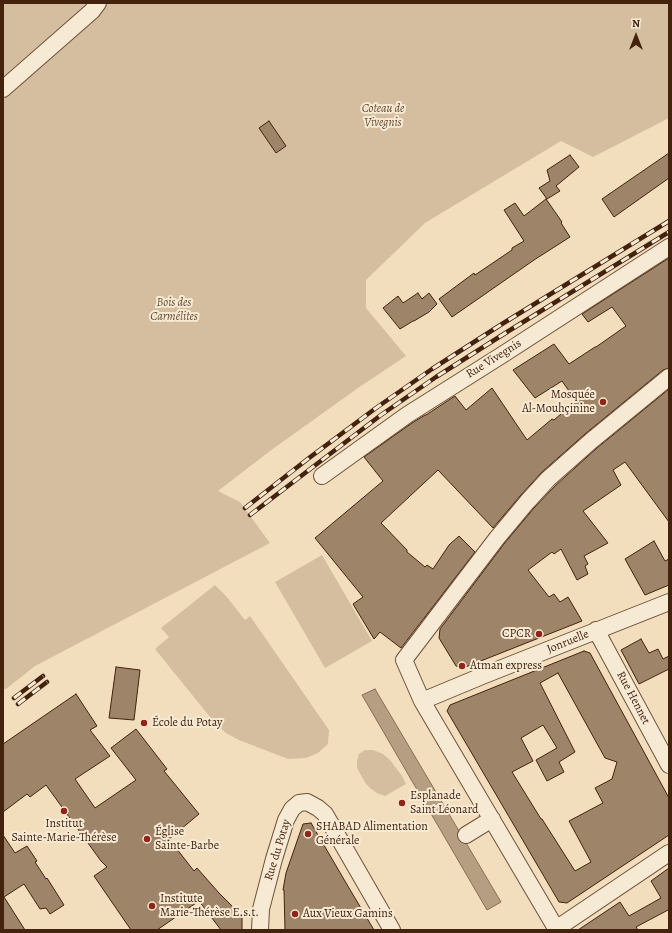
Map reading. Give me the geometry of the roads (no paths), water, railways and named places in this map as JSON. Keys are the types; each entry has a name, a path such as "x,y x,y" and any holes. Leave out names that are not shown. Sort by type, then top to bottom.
{"street":[{"path":"3,89 92,11 98,3"},
{"name":"Rue Vivegnis","path":"322,476 407,415 669,247"},
{"path":"669,377 591,441 548,479 497,538 404,660 422,701 556,929 669,853"},
{"name":"Jonruelle","path":"422,701 669,602"},
{"name":"Rue Hennet","path":"596,630 669,765"},
{"name":"Rue du Potay","path":"260,930 261,909 286,820 292,809 299,803 307,802 325,814 392,930"},
{"path":"466,835 492,819"}],"railway":[{"path":"245,508 376,408 432,369 669,221"},
{"path":"250,515 381,415 436,377 669,232"},
{"path":"14,698 43,676"},
{"path":"18,704 47,682"}],"place":[{"name":"Mosquée Al-Mouhçinine","path":"603,402"},
{"name":"CPCR","path":"539,634"},
{"name":"Atman express","path":"462,666"},
{"name":"École du Potay","path":"144,723"},
{"name":"Esplanade Saint Léonard","path":"402,803"},
{"name":"Institut Sainte-Marie-Thérèse","path":"64,811"},
{"name":"SHABAD Alimentation Générale","path":"308,834"},
{"name":"Église Sainte-Barbe","path":"147,839"},
{"name":"Institute Marie-Thérèse E.s.t.","path":"152,906"},
{"name":"Aux Vieux Gamins","path":"295,914"}],"park label":[{"name":"Coteau de Vivegnis","path":"383,116"},
{"name":"Bois des Carmélites","path":"174,310"}]}
